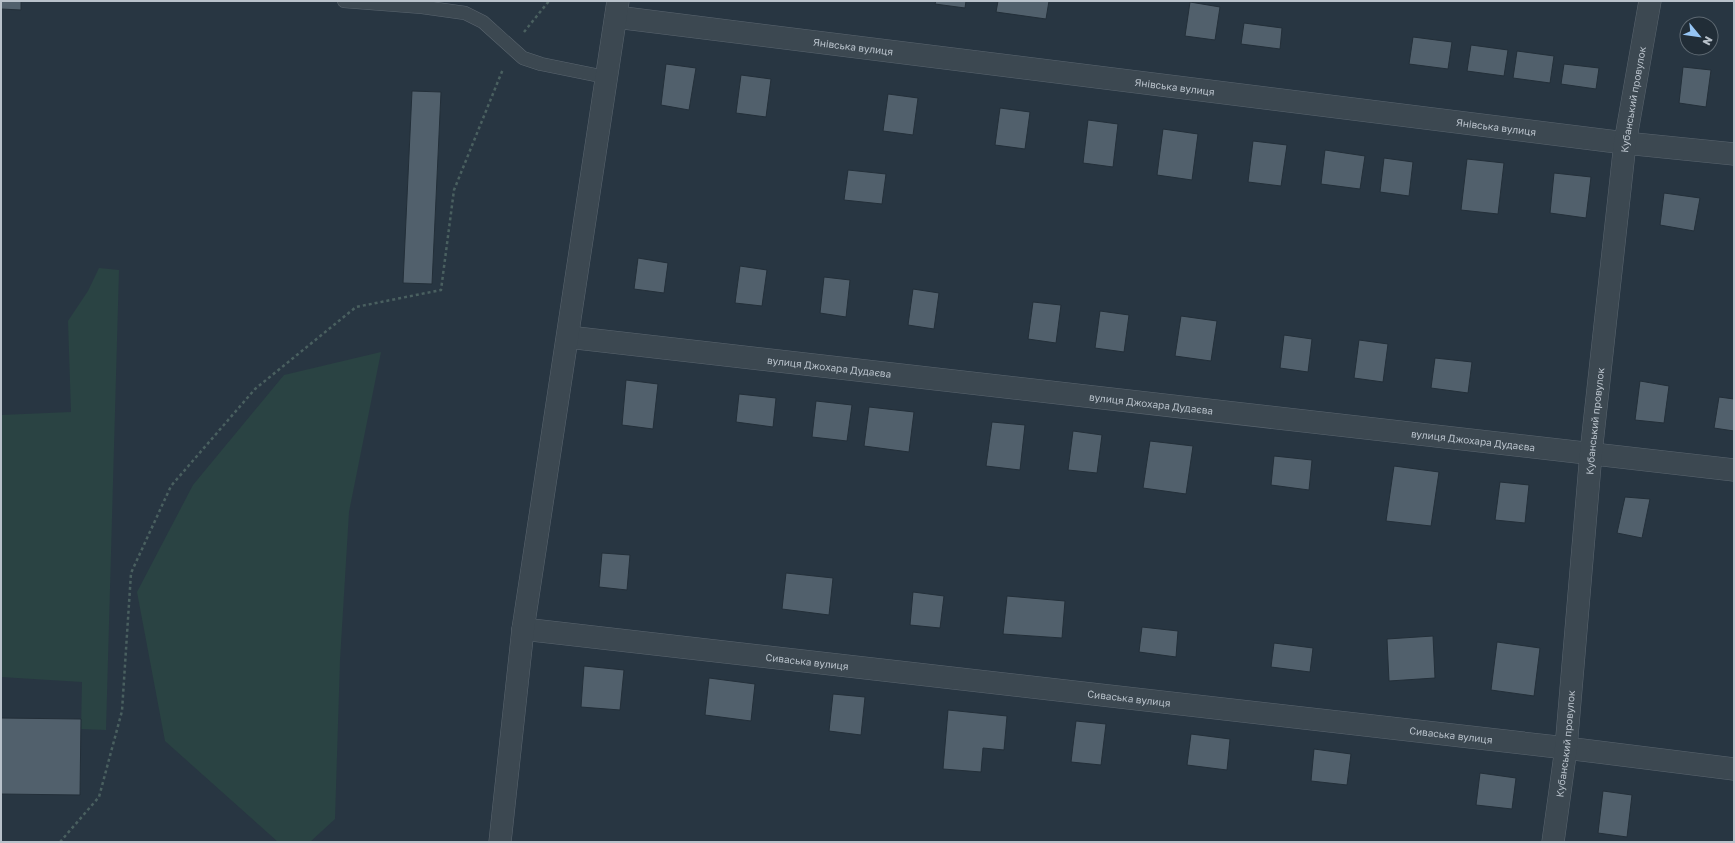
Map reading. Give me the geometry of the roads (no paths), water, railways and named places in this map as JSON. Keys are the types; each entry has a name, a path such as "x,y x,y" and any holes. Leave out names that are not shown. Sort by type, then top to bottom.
{"street":[{"name":"Кубанський провулок","path":"1553,842 1566,748 1591,454 1625,143 1650,1"},
{"name":"Янівська вулиця","path":"617,9 1625,143 1734,154"},
{"path":"500,842 523,629 568,337 605,76 617,9"},
{"name":"вулиця Джохара Дудаєва","path":"568,337 1734,470"},
{"name":"Сиваська вулиця","path":"523,629 1566,748 1734,769"}],"lane":[{"path":"344,1 422,7 465,13 483,22 523,58 541,64 605,76"}]}
